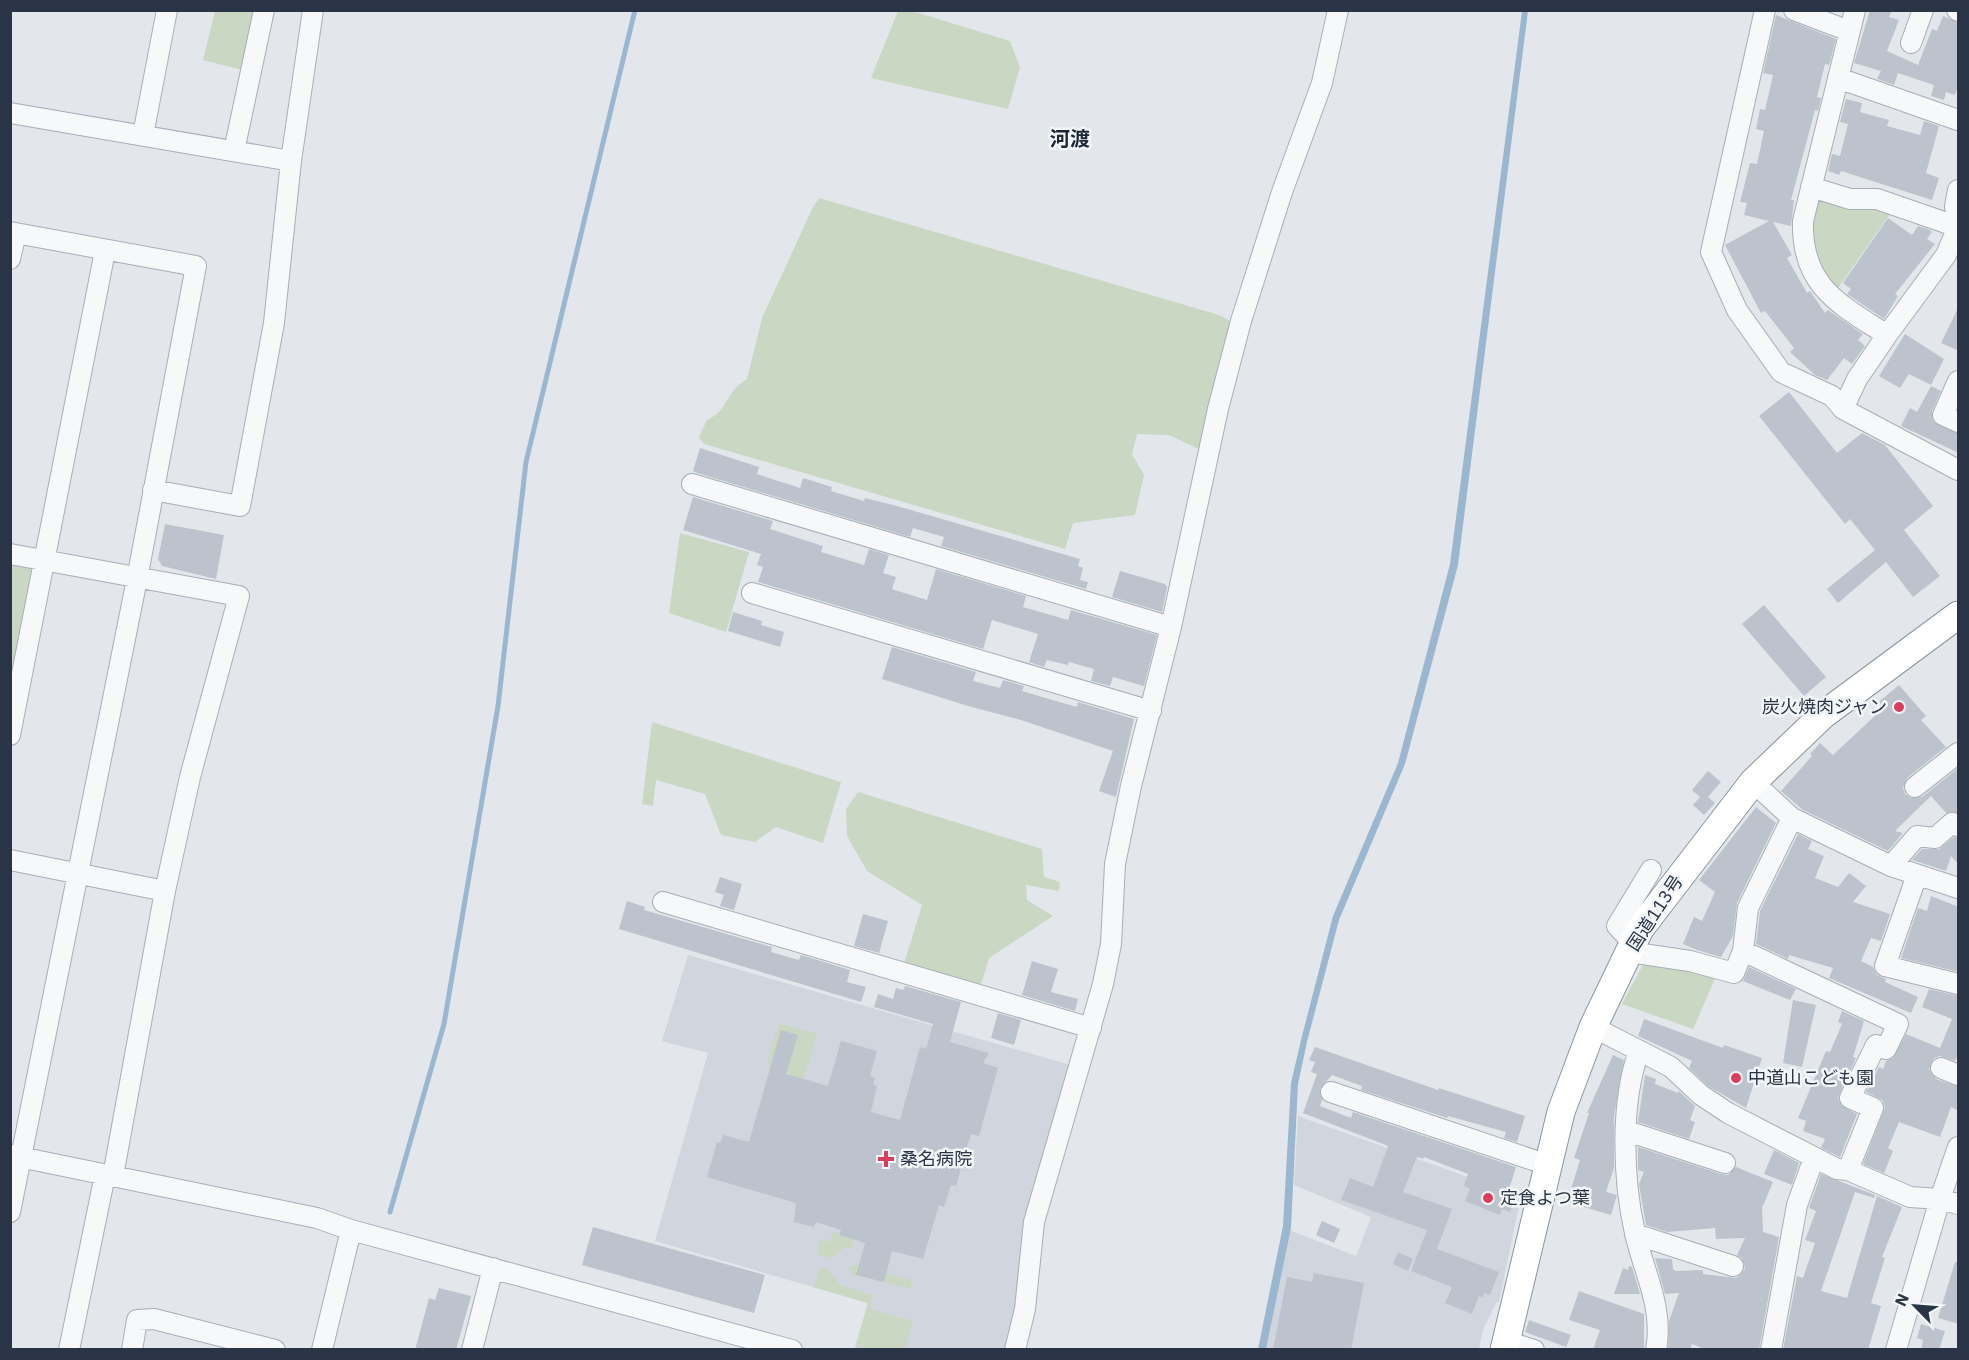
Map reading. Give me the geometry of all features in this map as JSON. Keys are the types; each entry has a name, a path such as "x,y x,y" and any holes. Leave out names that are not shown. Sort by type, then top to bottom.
{"highway":[{"name":"国道113号","path":"1505,1345 1561,1113 1593,1027 1640,929 1693,857 1753,782 1823,715 1880,676 1959,615"}],"street":[{"path":"143,135 167,10"},
{"path":"234,152 264,10"},
{"path":"153,490 240,506 274,323 291,161 314,10"},
{"path":"1015,1350 1025,1309 1034,1222 1091,1028 1111,944 1115,864 1172,627 1218,410 1241,321 1282,192 1322,83 1338,10"},
{"path":"1765,10 1711,252 1737,310 1780,372 1832,396 1843,409 1959,470"},
{"path":"1794,10 1849,31"},
{"path":"1856,10 1803,221 1802,242 1806,259 1827,294 1887,335"},
{"path":"1911,43 1923,10"},
{"path":"1838,78 1959,120"},
{"path":"10,113 291,161"},
{"path":"1811,187 1850,199 1877,199 1959,227"},
{"path":"1843,409 1857,379 1946,255 1959,227 1955,206 1959,190"},
{"path":"10,259 13,232 196,266 79,873 16,1156 10,1212"},
{"path":"10,735 105,250"},
{"path":"1959,381 1943,415 1959,422"},
{"path":"692,484 1172,627"},
{"path":"10,554 239,596 190,777 109,1175 69,1350"},
{"path":"752,593 1150,711"},
{"path":"1915,787 1959,753"},
{"path":"1753,782 1792,818 1891,866 1959,888"},
{"path":"1650,870 1617,926 1631,948 1734,973 1743,951 1748,908 1792,818"},
{"path":"1891,866 1917,836 1935,838 1952,823 1959,826"},
{"path":"10,860 165,891"},
{"path":"1917,875 1884,966 1959,984"},
{"path":"663,902 1091,1028"},
{"path":"1743,951 1898,1024 1886,1049 1876,1045 1850,1098 1873,1108 1848,1170"},
{"path":"1593,1027 1671,1068 1701,1095 1728,1113 1814,1158 1910,1197 1949,1201"},
{"path":"1639,1050 1627,1101 1626,1178 1635,1234 1657,1307 1660,1332 1656,1350"},
{"path":"1331,1092 1548,1166"},
{"path":"1627,1131 1725,1163"},
{"path":"1896,1350 1949,1201 1959,1147"},
{"path":"16,1156 317,1218 351,1230 785,1349"},
{"path":"1771,1350 1797,1205 1814,1158"},
{"path":"322,1350 351,1230"},
{"path":"1635,1234 1732,1266"},
{"path":"472,1350 492,1268"},
{"path":"132,1350 137,1320 154,1319 275,1350"},
{"path":"1505,1345 1534,1350"}],"shaded area":[{"path":"688,955 1074,1066 1011,1349 866,1350 856,1347 868,1303 655,1241 708,1053 662,1041"},
{"path":"1298,1116 1521,1196 1499,1302 1496,1303 1483,1330 1479,1349 1266,1350 1289,1230 1356,1256 1371,1217 1294,1185"}],"green space":[{"path":"215,11 260,11 246,71 203,60"},
{"path":"898,11 912,11 1010,41 1020,67 1008,109 871,78"},
{"path":"1823,197 1876,205 1892,211 1836,291 1820,272 1810,226 1815,201"},
{"path":"819,198 1219,315 1234,323 1201,450 1169,435 1137,434 1132,454 1144,475 1135,515 1073,523 1065,549 704,444 699,437 707,420 720,411 734,390 747,379 762,318"},
{"path":"680,533 749,552 726,632 669,613"},
{"path":"10,560 32,565 37,570 10,688"},
{"path":"652,722 841,782 823,843 776,827 755,842 721,835 705,794 656,780 653,806 642,804"},
{"path":"858,792 1042,849 1044,877 1060,882 1059,891 1026,885 1027,900 1053,916 989,958 980,988 903,967 922,905 867,871 847,836 846,809"},
{"path":"1645,961 1694,970 1715,979 1693,1029 1622,1004"},
{"path":"779,1023 817,1034 803,1079 770,1069 768,1060"},
{"path":"838,1232 840,1236 853,1239 851,1248 844,1248 831,1258 819,1255 817,1252 820,1240 830,1242 833,1233"},
{"path":"854,1265 912,1280 910,1289 852,1274 849,1268"},
{"path":"821,1267 829,1270 840,1285 873,1295 870,1309 913,1323 905,1349 855,1347 868,1303 813,1287"}],"water":[{"path":"1522,11 1528,11 1458,565 1405,764 1339,920 1307,1042 1298,1084 1291,1228 1266,1349 1258,1349 1283,1226 1291,1083 1301,1040 1333,916 1398,763 1450,564"}],"building":[{"path":"1870,10 1892,10 1889,17 1899,20 1887,51 1918,65 1932,29 1937,31 1943,16 1959,23 1959,83 1955,95 1946,92 1944,100 1931,96 1934,85 1898,73 1894,85 1877,79 1881,71 1854,63"},
{"path":"1776,15 1836,39 1829,65 1825,64 1817,97 1821,98 1818,111 1815,110 1791,200 1794,200 1791,226 1773,222 1792,255 1787,258 1807,293 1810,291 1825,313 1828,310 1863,334 1858,340 1865,346 1852,364 1844,358 1827,380 1815,375 1790,352 1794,348 1765,311 1761,313 1725,245 1769,221 1744,215 1747,203 1740,202 1750,163 1757,164 1764,131 1756,129 1760,109 1765,110 1773,75 1763,73"},
{"path":"1846,99 1862,103 1860,112 1889,120 1887,126 1920,135 1924,121 1939,126 1926,173 1939,178 1932,200 1841,171 1839,175 1828,171 1832,154 1840,156 1848,124 1840,122"},
{"path":"1888,218 1912,235 1918,226 1928,229 1932,232 1927,239 1935,244 1895,294 1898,296 1884,319 1847,294 1851,289 1843,283"},
{"path":"1959,306 1959,351 1941,343"},
{"path":"1905,334 1944,359 1931,385 1909,374 1900,388 1879,376"},
{"path":"1931,386 1941,391 1932,411 1933,421 1959,434 1959,453 1901,426 1910,408 1917,412"},
{"path":"1789,392 1837,453 1862,433 1885,445 1933,506 1904,530 1940,576 1913,597 1886,562 1838,603 1827,589 1875,550 1850,519 1845,524 1759,416"},
{"path":"700,448 759,467 757,474 800,488 803,478 832,487 831,491 864,501 865,498 897,506 1080,559 1078,566 1083,568 1080,580 1088,582 1086,589 941,546 944,537 913,528 910,537 697,473 693,471"},
{"path":"693,497 773,521 770,529 823,546 821,552 864,565 869,549 889,555 883,573 896,577 892,589 927,600 936,569 1026,596 1023,607 1068,620 1071,610 1157,635 1144,686 1113,677 1110,686 1091,681 1094,669 1069,662 1068,665 1047,660 1044,667 1029,662 1038,634 992,620 983,649 758,582 763,567 757,565 761,554 683,530"},
{"path":"165,524 224,535 216,579 162,566 158,559"},
{"path":"1120,571 1165,584 1167,587 1162,612 1112,597"},
{"path":"1764,605 1826,677 1804,696 1742,624"},
{"path":"733,612 762,621 761,625 784,632 780,647 728,631"},
{"path":"892,647 976,672 973,681 1000,688 1003,680 1024,686 1022,691 1077,707 1078,702 1134,719 1116,797 1099,791 1113,751 1021,720 882,679"},
{"path":"1899,685 1926,716 1921,720 1946,747 1907,778 1903,788 1905,794 1911,798 1922,797 1957,769 1959,813 1946,813 1931,796 1895,831 1903,833 1888,851 1803,810 1781,791 1812,756 1810,754 1820,743 1833,755 1880,711 1875,705"},
{"path":"1708,771 1721,782 1708,797 1715,803 1704,815 1693,805 1700,797 1692,790"},
{"path":"1756,807 1776,823 1737,903 1733,936 1721,957 1683,944 1694,917 1702,921 1715,892 1699,880"},
{"path":"1798,834 1812,841 1808,849 1824,856 1815,878 1838,887 1849,873 1866,886 1853,902 1890,914 1881,941 1871,938 1861,961 1873,967 1877,975 1886,979 1885,982 1918,997 1911,1013 1829,978 1833,968 1789,955 1788,959 1756,944 1760,911"},
{"path":"1954,837 1959,838 1959,865 1951,856 1946,871 1912,860 1922,849 1939,849"},
{"path":"720,877 742,884 734,910 720,906 724,895 715,892"},
{"path":"1931,896 1959,907 1959,972 1901,958 1918,908 1927,911"},
{"path":"627,901 645,907 644,910 772,947 771,952 799,960 801,955 850,970 847,982 866,987 861,1002 619,929"},
{"path":"863,914 888,921 879,953 854,946"},
{"path":"1032,961 1058,969 1051,992 1078,999 1075,1011 1022,995"},
{"path":"1749,967 1796,989 1790,1000 1743,981"},
{"name":"桑名病院","path":"905,986 961,1002 950,1042 989,1053 983,1063 998,1068 979,1136 971,1134 956,1186 951,1185 944,1207 939,1205 923,1259 892,1251 884,1282 856,1275 865,1243 839,1235 841,1230 816,1222 814,1227 794,1222 796,1203 707,1177 717,1142 720,1143 723,1135 749,1142 781,1030 798,1035 786,1074 828,1086 841,1041 877,1051 870,1076 875,1078 873,1085 877,1086 871,1112 900,1120 920,1047 926,1049 933,1024 874,1007 878,994 893,999 896,988 903,990"},
{"path":"1929,989 1959,996 1959,1053 1955,1061 1940,1056 1934,1058 1929,1069 1936,1079 1959,1087 1959,1111 1951,1107 1940,1137 1899,1122 1888,1148 1893,1151 1884,1173 1863,1164 1885,1107 1882,1100 1866,1092 1879,1067 1883,1069 1886,1061 1893,1058 1906,1034 1940,1048 1952,1019 1922,1007"},
{"path":"1793,1000 1816,1005 1802,1067 1783,1063"},
{"path":"1842,1011 1864,1021 1853,1057 1856,1058 1838,1098 1841,1105 1857,1114 1840,1157 1821,1148 1825,1139 1803,1131 1806,1121 1798,1118 1826,1051 1830,1052 1842,1024 1838,1022"},
{"path":"998,1013 1021,1020 1014,1045 991,1038"},
{"path":"1644,1019 1723,1048 1724,1045 1762,1058 1746,1108 1708,1086 1689,1068 1692,1061 1638,1036"},
{"path":"1315,1047 1438,1090 1439,1088 1525,1116 1517,1142 1504,1138 1506,1132 1448,1116 1447,1118 1361,1090 1362,1086 1332,1075 1320,1089 1322,1100 1320,1106 1351,1118 1353,1112 1516,1167 1508,1193 1517,1196 1510,1212 1502,1209 1500,1215 1465,1201 1470,1189 1464,1186 1468,1174 1424,1157 1423,1159 1417,1157 1403,1192 1452,1209 1437,1249 1499,1272 1490,1295 1484,1293 1483,1297 1479,1296 1472,1314 1445,1303 1452,1287 1411,1271 1427,1230 1341,1200 1350,1178 1373,1187 1388,1146 1303,1113 1317,1074 1311,1072 1315,1062 1309,1060"},
{"path":"1613,1055 1624,1060 1614,1116 1614,1168 1606,1192 1617,1195 1611,1215 1567,1202 1580,1160 1574,1158 1589,1113 1587,1113"},
{"path":"1645,1075 1656,1079 1655,1084 1678,1093 1679,1091 1695,1106 1690,1120 1695,1122 1689,1139 1638,1122"},
{"path":"1638,1147 1721,1174 1728,1175 1736,1167 1773,1182 1762,1208 1763,1232 1779,1237 1759,1350 1707,1350 1692,1344 1690,1350 1668,1350 1669,1321 1679,1293 1665,1294 1655,1258 1672,1259 1673,1269 1676,1271 1703,1270 1703,1274 1736,1278 1745,1269 1742,1258 1737,1255 1745,1238 1716,1239 1715,1228 1667,1232 1646,1225 1639,1184 1644,1172 1638,1170"},
{"path":"1774,1150 1799,1163 1792,1185 1764,1174"},
{"path":"1821,1174 1875,1195 1874,1198 1855,1192 1821,1291 1847,1298 1877,1196 1902,1207 1882,1257 1885,1258 1871,1303 1881,1306 1868,1350 1783,1350 1797,1276 1803,1278 1815,1243 1805,1240 1816,1211 1809,1208"},
{"path":"1322,1221 1340,1229 1334,1243 1316,1235"},
{"path":"593,1227 765,1275 754,1313 582,1265"},
{"path":"1398,1252 1413,1259 1408,1271 1393,1264"},
{"path":"1955,1262 1959,1263 1959,1324 1938,1318"},
{"path":"1629,1266 1632,1267 1640,1294 1614,1294 1623,1268 1628,1270"},
{"path":"1314,1273 1364,1283 1351,1350 1273,1350 1287,1277 1312,1282"},
{"path":"439,1288 471,1296 456,1350 415,1350 429,1298 435,1300"},
{"path":"1579,1291 1644,1314 1644,1350 1593,1350 1600,1330 1569,1320"},
{"path":"1529,1320 1571,1335 1566,1347 1525,1332"},
{"path":"1921,1324 1945,1331 1939,1350 1921,1350 1923,1340 1917,1338"}],"waterway":[{"path":"390,1212 444,1024 498,706 526,462 635,10"}],"place":[{"name":"炭火焼肉ジャン","path":"1899,707"},
{"name":"中道山こども園","path":"1736,1078"},
{"name":"桑名病院","path":"886,1159"},
{"name":"定食よつ葉","path":"1488,1198"}],"district":[{"name":"河渡","path":"1070,139"}]}
